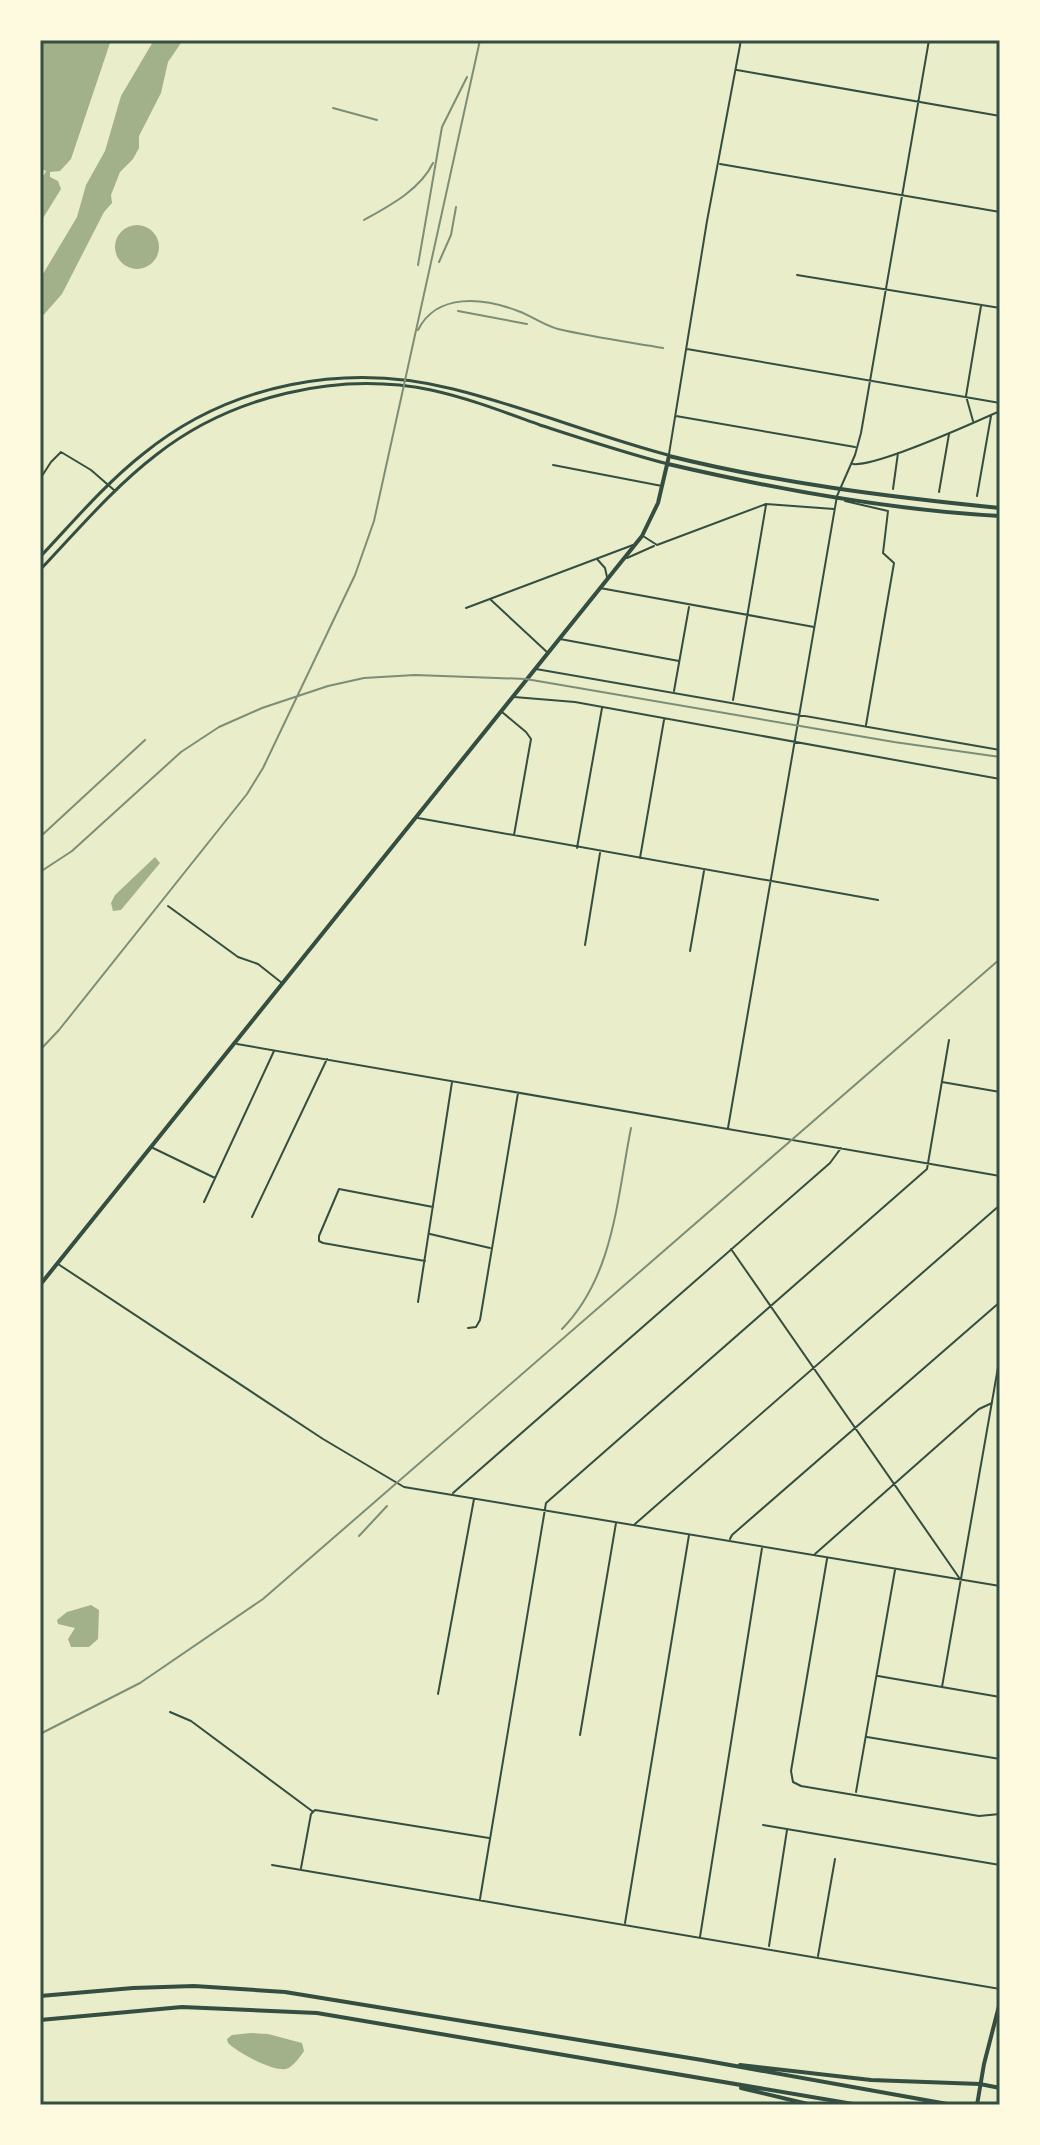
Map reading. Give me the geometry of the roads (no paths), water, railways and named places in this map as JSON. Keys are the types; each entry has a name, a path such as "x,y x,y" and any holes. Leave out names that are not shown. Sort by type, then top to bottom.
{"main road":[{"path":"40,557 108,485 168,436 225,405 259,392 297,383 360,377 433,385 707,465 839,488 1000,508"},
{"path":"40,570 115,491 172,443 223,415 263,400 297,391 358,384 432,391 668,464 732,479 837,496 1000,516"},
{"path":"40,1285 642,536 664,486 669,456"},
{"path":"40,1996 93,1990 179,1987 285,1992 702,2060 953,2105"},
{"path":"977,2105 1000,2002"},
{"path":"40,2020 182,2007 317,2013 859,2105"},
{"path":"702,2060 871,2080 980,2084 1000,2088"},
{"path":"708,2080 812,2105"}],"street":[{"path":"669,456 741,40"},
{"path":"728,1128 837,496 857,448 929,40"},
{"path":"736,70 1000,116"},
{"path":"718,163 1000,212"},
{"path":"797,275 1000,308"},
{"path":"973,422 966,396 981,305"},
{"path":"686,349 1000,403"},
{"path":"852,463 870,462 1000,411"},
{"path":"977,496 991,415"},
{"path":"675,416 857,448"},
{"path":"939,492 949,431"},
{"path":"40,479 61,452 91,470 115,491"},
{"path":"893,489 898,452"},
{"path":"553,465 664,486"},
{"path":"837,496 848,503 884,509 889,513 883,553 892,559 894,565 866,725"},
{"path":"622,560 766,504 835,509"},
{"path":"732,702 766,504"},
{"path":"642,536 657,545"},
{"path":"466,608 636,543"},
{"path":"596,558 605,568 607,578"},
{"path":"599,588 815,627"},
{"path":"490,599 548,653"},
{"path":"674,692 689,606"},
{"path":"559,639 679,661"},
{"path":"535,668 1000,750"},
{"path":"513,697 602,707 1000,779"},
{"path":"577,848 602,707"},
{"path":"501,712 531,739 514,836"},
{"path":"640,858 665,718"},
{"path":"417,818 878,900"},
{"path":"585,945 601,852"},
{"path":"690,951 704,870"},
{"path":"168,906 238,957 258,964 284,984"},
{"path":"480,1899 544,1509 552,1496 927,1169 949,1040"},
{"path":"236,1044 1000,1176"},
{"path":"204,1202 272,1061 274,1050"},
{"path":"252,1217 328,1059"},
{"path":"418,1302 452,1080"},
{"path":"942,1082 1000,1092"},
{"path":"468,1328 476,1327 480,1320 519,1092"},
{"path":"152,1147 215,1178"},
{"path":"452,1494 830,1163 841,1148"},
{"path":"425,1261 323,1243 318,1239 337,1191 346,1190 433,1207"},
{"path":"634,1525 1000,1205"},
{"path":"429,1234 492,1248"},
{"path":"731,1248 961,1580"},
{"path":"57,1264 323,1439 404,1487 1000,1586"},
{"path":"729,1541 732,1535 1000,1302"},
{"path":"942,1687 1000,1356"},
{"path":"814,1555 979,1409 992,1403"},
{"path":"438,1694 474,1498"},
{"path":"580,1735 617,1522"},
{"path":"625,1923 690,1534"},
{"path":"700,1937 763,1547"},
{"path":"827,1557 791,1771 793,1782 801,1786 979,1816 1000,1814"},
{"path":"856,1794 895,1569"},
{"path":"877,1675 1000,1697"},
{"path":"170,1712 191,1721 312,1811 324,1810 490,1838"},
{"path":"866,1736 1000,1759"},
{"path":"301,1869 312,1811"},
{"path":"763,1825 1000,1865"},
{"path":"768,1948 788,1829"},
{"path":"818,1956 835,1859"},
{"path":"272,1865 1000,1989"}],"railway":[{"path":"40,1050 247,794 263,768 355,575 374,521 480,40"},
{"path":"418,265 442,127 467,77"},
{"path":"333,108 377,120"},
{"path":"364,220 412,189 433,163"},
{"path":"439,262 451,235 456,207"},
{"path":"418,330 437,309 462,301 476,301 518,311 558,329 663,348"},
{"path":"458,311 527,324"},
{"path":"40,872 72,851 181,752 219,727 262,708 328,686 364,678 415,675 526,679 894,742 1000,757"},
{"path":"40,837 145,740"},
{"path":"40,1734 140,1683 263,1599 1000,959"},
{"path":"562,1329 593,1285 603,1261 617,1208 631,1128"},
{"path":"359,1536 387,1506"}]}
